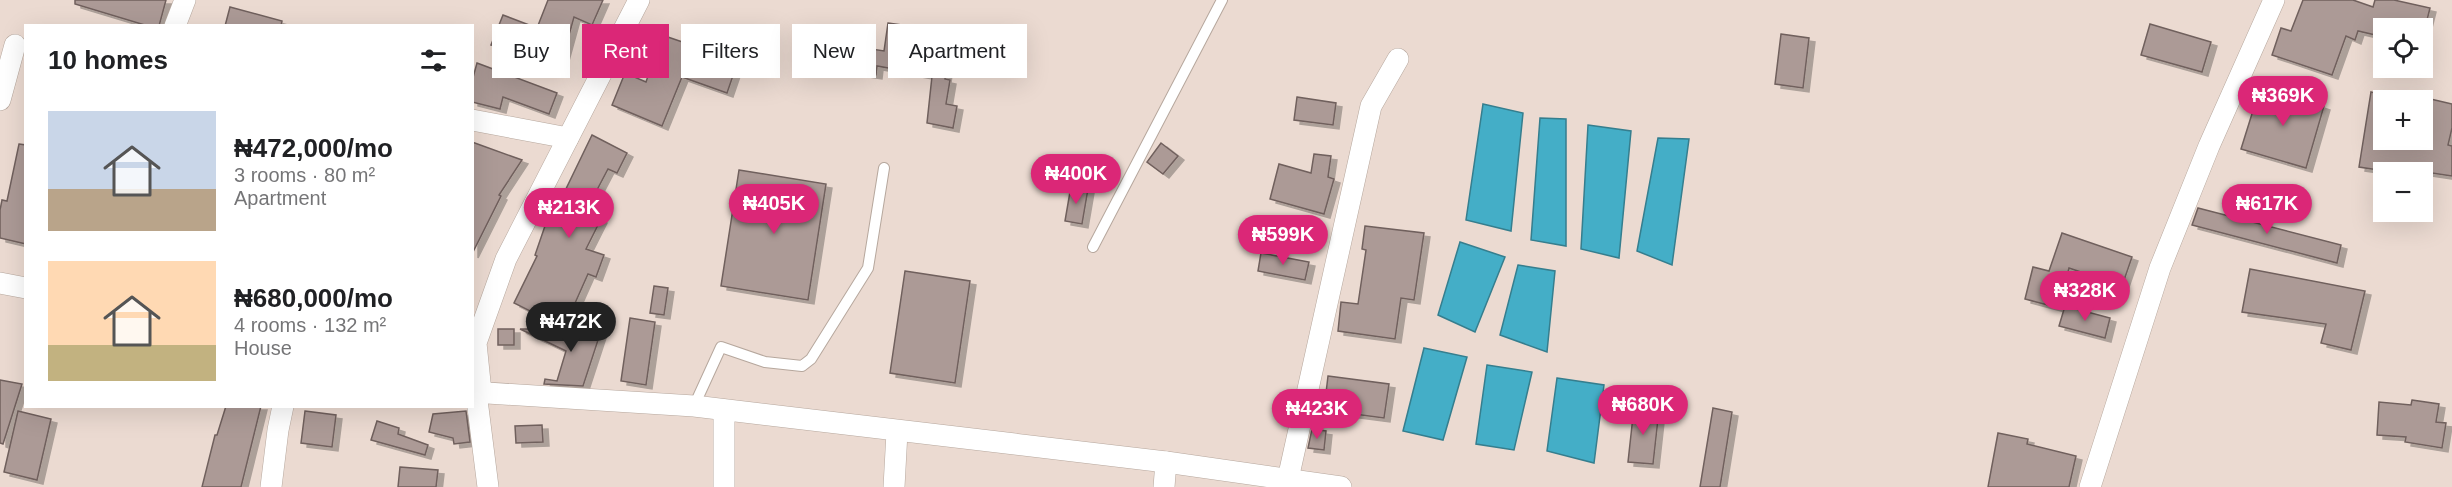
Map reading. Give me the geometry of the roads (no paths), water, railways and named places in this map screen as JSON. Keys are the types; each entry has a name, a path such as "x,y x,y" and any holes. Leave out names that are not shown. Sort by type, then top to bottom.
{"street":[{"path":"177,24 185,0"},
{"path":"488,487 477,400 474,345 506,258 639,0"},
{"path":"2090,487 2160,268 2209,146 2274,0"},
{"path":"0,100 15,45"},
{"path":"1288,479 1371,106 1398,59"},
{"path":"474,120 568,138"},
{"path":"0,284 24,288"},
{"path":"477,392 694,406 897,432 1166,462 1341,487"},
{"path":"271,487 283,408"},
{"path":"724,410 724,487"},
{"path":"894,487 897,432"},
{"path":"1164,487 1166,462"}],"lane":[{"path":"1093,247 1222,0"},
{"path":"694,406 721,346 765,362 801,366 811,359 868,268 884,168"}],"water":[{"path":"1483,104 1523,113 1511,231 1466,220"},
{"path":"1540,118 1566,119 1566,246 1531,240"},
{"path":"1588,125 1631,131 1619,258 1581,249"},
{"path":"1658,138 1689,139 1672,265 1637,251"},
{"path":"1460,242 1505,257 1475,332 1438,315"},
{"path":"1518,265 1555,271 1547,352 1500,335"},
{"path":"1424,348 1467,357 1443,440 1403,431"},
{"path":"1487,365 1532,372 1514,450 1476,444"},
{"path":"1557,378 1604,385 1594,463 1547,451"}]}
